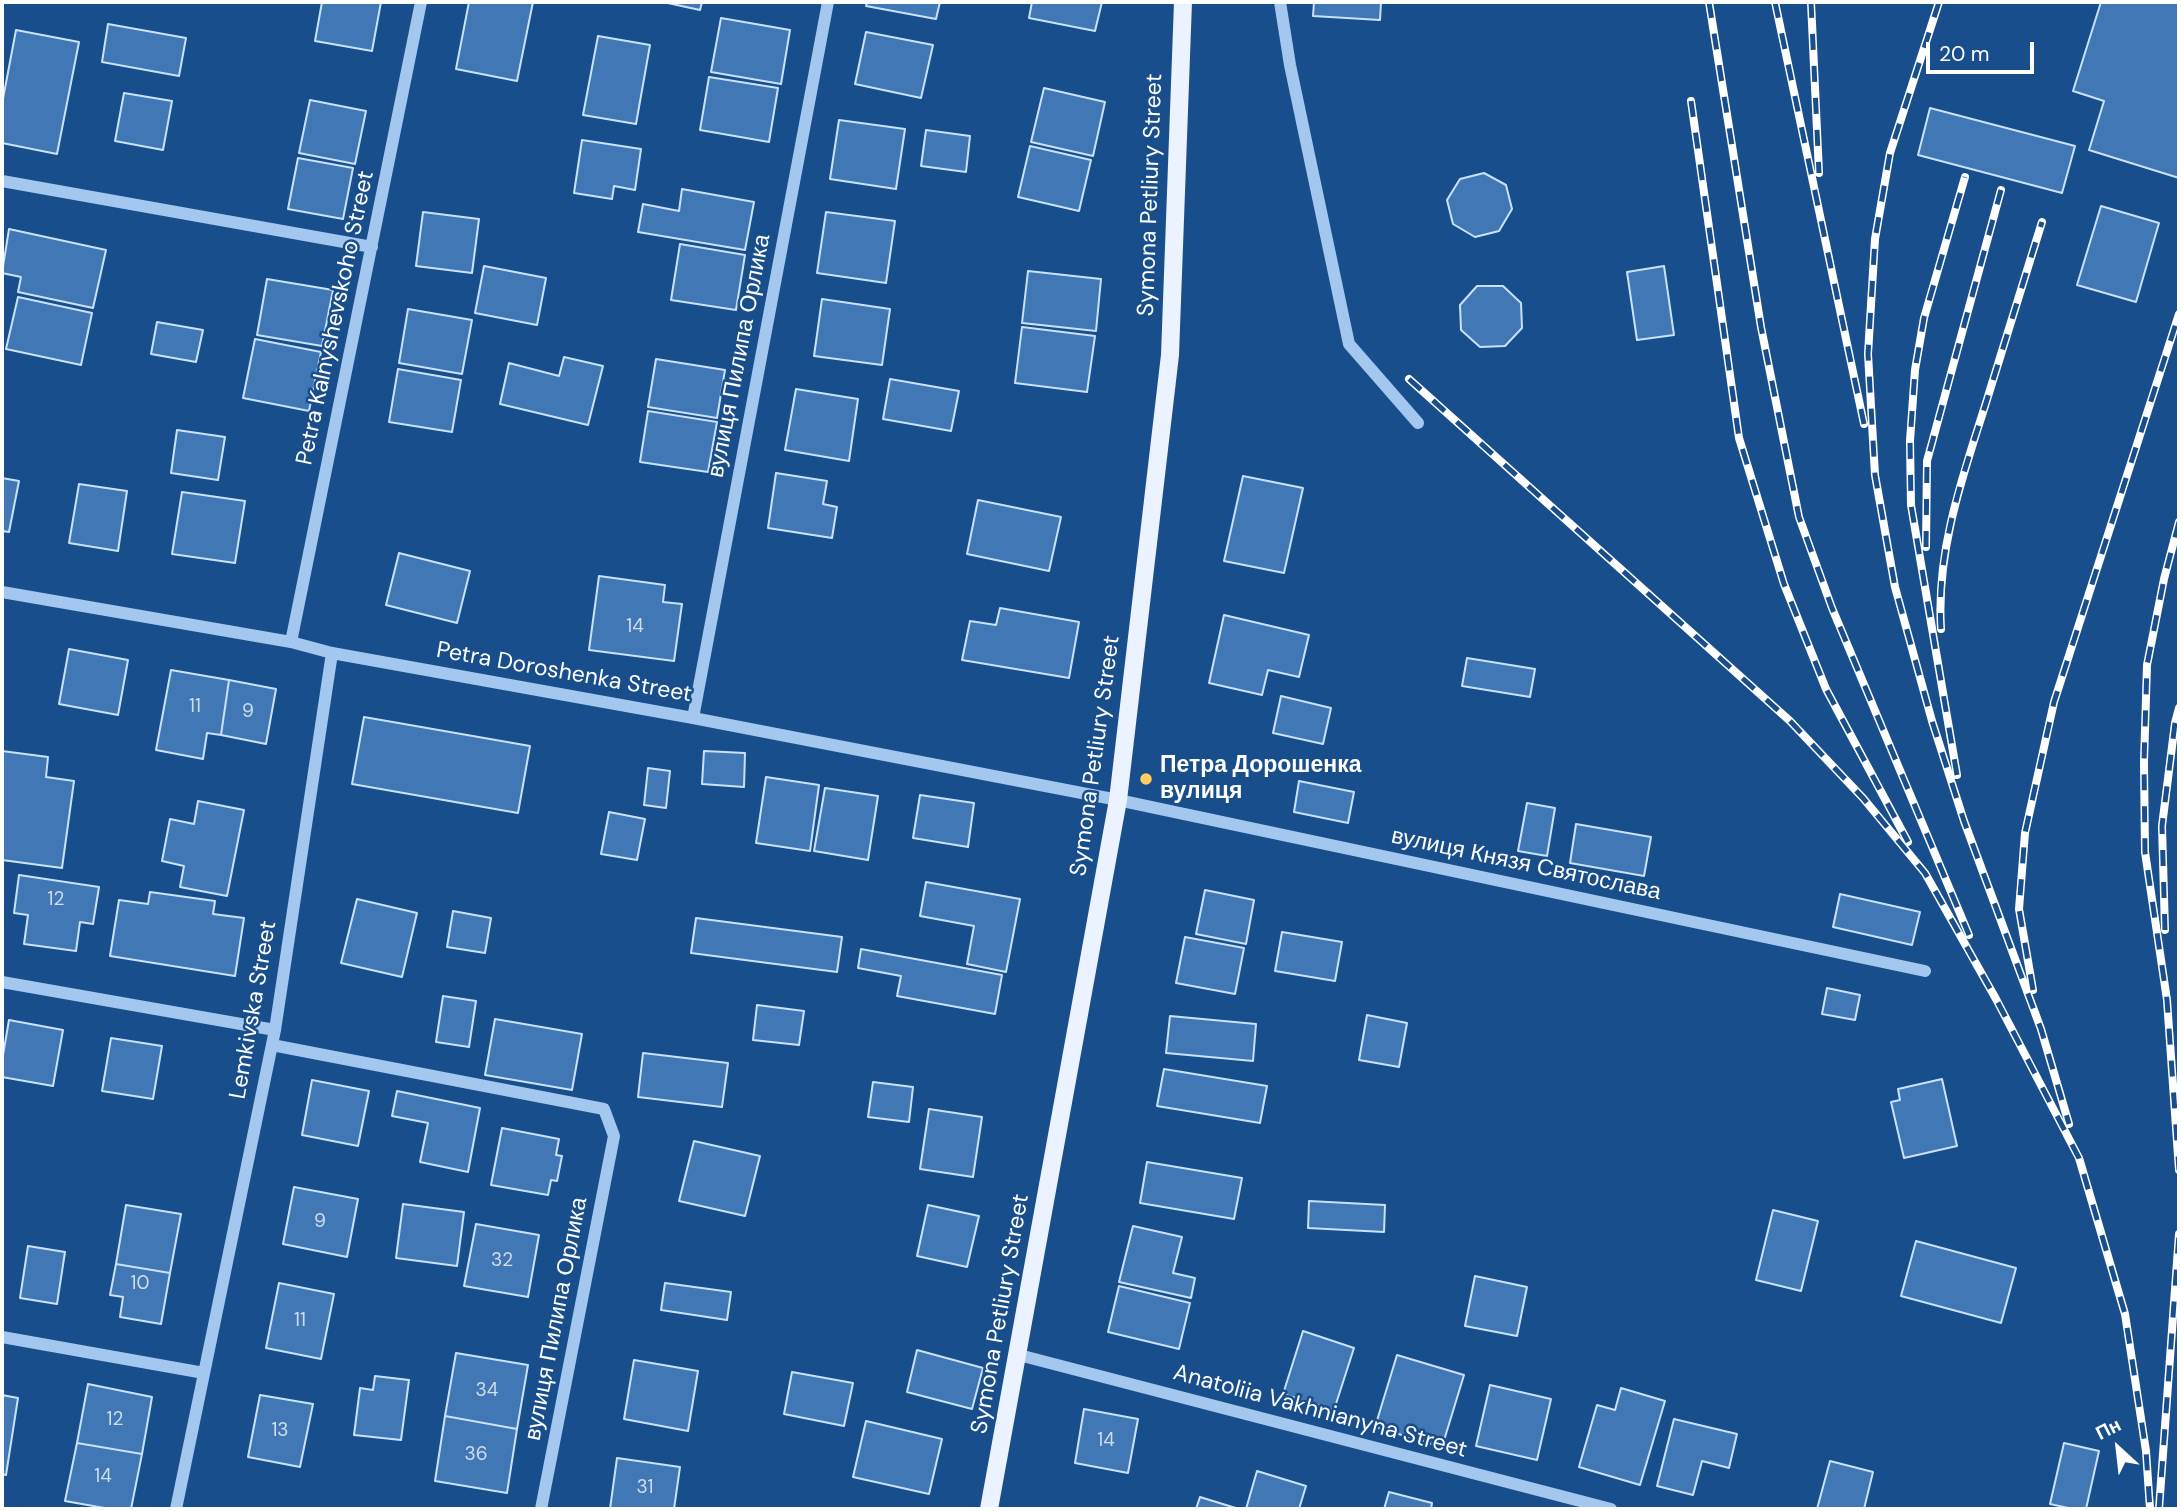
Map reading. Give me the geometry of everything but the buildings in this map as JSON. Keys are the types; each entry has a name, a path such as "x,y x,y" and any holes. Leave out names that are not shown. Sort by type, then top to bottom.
{"main road":[{"name":"Symona Petliury Street","path":"989,1509 1118,800 1170,355 1183,2"}],"street":[{"name":"Petra Kalnyshevskoho Street","path":"291,642 421,2"},
{"name":"вулиця Пилипа Орлика","path":"693,718 828,2"},
{"path":"1280,2 1290,65 1349,344 1419,423"},
{"path":"2,181 372,247"},
{"name":"Petra Doroshenka Street","path":"2,592 291,642 332,653 693,718 1118,800"},
{"name":"Lemkivska Street","path":"176,1509 275,1030 332,653"},
{"name":"вулиця Князя Святослава","path":"1118,800 1924,971"},
{"path":"2,982 275,1030"},
{"name":"вулиця Пилипа Орлика","path":"272,1045 604,1109 614,1136 541,1509"},
{"path":"2,1337 204,1373"},
{"name":"Anatoliia Vakhnianyna Street","path":"1019,1355 1611,1509"}],"railway":[{"path":"1709,2 1761,327 1799,517 1832,608 1969,935"},
{"path":"1775,2 1864,424"},
{"path":"1811,2 1819,173"},
{"path":"1939,2 1890,153 1875,239 1868,354 1875,475 1895,587 1932,721 1964,821 2041,1029 2069,1124"},
{"path":"1691,101 1739,438 1784,584 1826,689 1908,842"},
{"path":"1957,775 1911,505 1910,441 1915,370 1924,318 1965,177"},
{"path":"1926,547 1927,461 2001,190"},
{"path":"1941,629 1943,572 1952,516 2042,222"},
{"path":"2033,990 2019,909 2025,833 2054,702 2179,314"},
{"path":"1409,379 1790,721 1863,798 1925,873 1996,999 2079,1158 2125,1314 2146,1451 2150,1509"},
{"path":"2179,522 2164,579 2147,665 2144,762 2145,852 2167,1000 2179,1170"},
{"path":"2165,930 2162,826 2179,708"},
{"path":"2159,1509 2179,1234"}],"place":[{"name":"Петра Дорошенка вулиця","path":"1146,779"}]}
